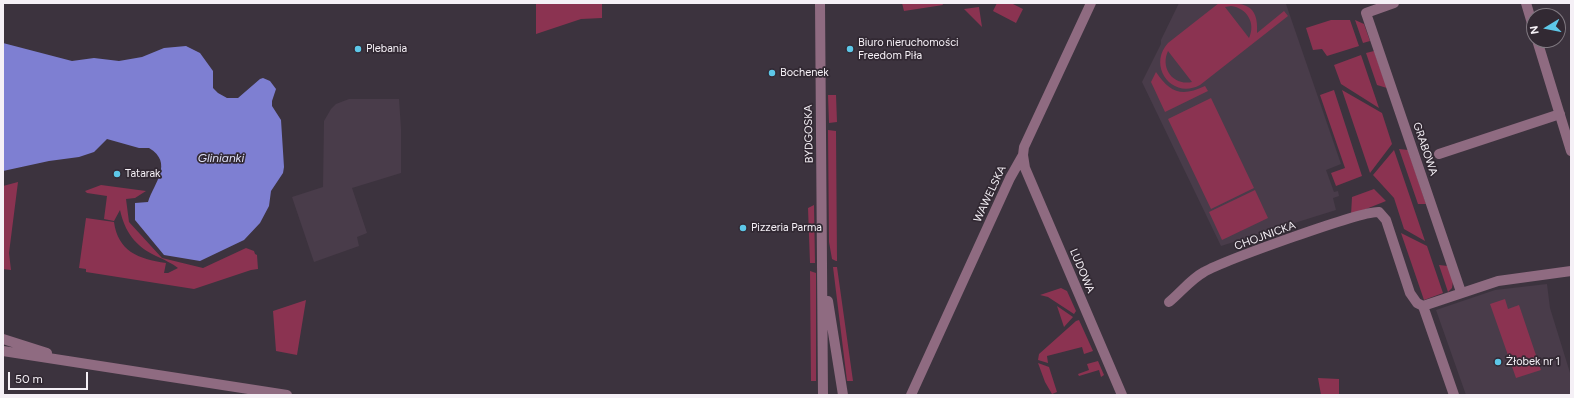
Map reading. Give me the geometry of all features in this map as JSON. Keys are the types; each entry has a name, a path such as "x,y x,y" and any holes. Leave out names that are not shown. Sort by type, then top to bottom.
{"street":[{"name":"BYDGOSKA","path":"820,3 823,395"},
{"name":"WAWELSKA","path":"911,395 1010,178 1023,156 1024,147 1091,3"},
{"name":"GRABOWA","path":"1394,3 1366,13 1461,292"},
{"path":"1539,48 1571,151"},
{"path":"1439,154 1560,114"},
{"name":"LUDOWA","path":"1023,156 1025,168 1122,395"},
{"name":"CHOJNICKA","path":"1169,302 1207,271 1262,249 1368,212 1379,212 1386,220 1410,293 1417,303 1422,306"},
{"name":"BYDGOSKA","path":"823,266 843,395"},
{"path":"1454,395 1422,306 1498,280 1571,271"},
{"path":"3,339 70,361"},
{"path":"3,351 287,395"}],"shaded area":[{"path":"536,3 602,3 602,18 581,19 536,34"},
{"path":"902,3 942,3 943,5 904,11"},
{"path":"997,3 1011,3 1023,9 1016,23 993,11"},
{"path":"1179,3 1286,4 1341,164 1326,170 1334,192 1338,191 1339,196 1333,198 1336,210 1221,246 1142,82"},
{"path":"1219,3 1235,3 1248,7 1252,10 1257,23 1257,33 1284,11 1288,16 1200,85 1190,88 1180,88 1172,84 1166,78 1162,70 1160,61 1162,52 1168,43","holes":["1231,6 1242,10 1249,17 1251,22 1251,32 1249,38 1225,7","1168,51 1192,82 1185,83 1179,81 1170,74 1166,64"]},
{"path":"979,7 982,27 964,9"},
{"path":"1331,20 1350,20 1359,46 1327,56 1322,49 1313,50 1306,28"},
{"path":"1355,20 1364,24 1370,41 1363,43"},
{"path":"1374,51 1387,88 1377,85 1366,53"},
{"path":"1361,55 1379,108 1341,84 1334,65"},
{"path":"1156,72 1166,85 1177,91 1190,91 1205,86 1208,91 1165,112 1151,82"},
{"path":"1334,90 1362,176 1336,186 1331,173 1345,168 1320,95"},
{"path":"1342,90 1382,113 1392,144 1370,173"},
{"path":"828,95 836,95 837,122 829,123"},
{"path":"1211,98 1254,188 1211,209 1168,119"},
{"path":"349,99 399,99 401,173 352,188 367,233 357,237 359,246 314,262 292,197 323,187 324,121 331,109 336,104"},
{"path":"828,130 836,131 837,261 832,259 829,242"},
{"path":"1399,149 1408,150 1426,204 1418,204"},
{"path":"1394,150 1425,241 1404,229 1394,198 1373,175"},
{"path":"18,182 9,253 11,270 3,269 3,186"},
{"path":"101,185 146,191 135,198 126,199 129,222 162,258 203,268 246,248 254,251 257,255 258,269 194,289 86,272 86,269 79,268 86,218 114,222 116,232 125,247 138,256 166,263 164,273 168,273 178,268 142,248 132,238 122,218 120,210 114,221 104,219 107,196 87,193 85,191"},
{"path":"1374,189 1386,201 1351,215 1352,197"},
{"path":"1255,190 1268,218 1222,240 1209,212"},
{"path":"814,205 815,263 810,263 808,208"},
{"path":"1401,233 1427,246 1443,293 1424,300"},
{"path":"1439,265 1448,266 1453,281 1452,288 1448,292"},
{"path":"833,267 837,267 853,381 847,381"},
{"path":"810,271 816,273 816,381 811,381"},
{"name":"Żłobek nr 1","path":"1547,284 1550,308 1571,376 1571,395 1466,395 1436,310 1495,290"},
{"path":"1061,288 1067,291 1076,311 1074,314 1048,297 1040,295"},
{"path":"1505,299 1508,309 1519,305 1541,370 1516,378 1490,304"},
{"path":"306,300 297,355 276,351 273,311"},
{"path":"1057,306 1073,317 1064,327"},
{"path":"1079,320 1093,351 1084,354 1082,347 1047,356 1048,363 1038,360 1039,354"},
{"path":"1098,361 1104,375 1101,377 1099,370 1079,376 1078,374 1089,370 1087,364"},
{"path":"1038,363 1049,367 1057,392 1052,394 1045,382"},
{"path":"1318,378 1339,379 1339,395 1321,395"}],"water":[{"name":"Glinianki","path":"3,43 72,61 94,58 119,61 142,57 164,48 186,46 200,53 213,71 213,88 227,98 238,98 260,79 263,78 270,81 276,89 272,106 281,120 284,167 283,173 271,191 269,206 260,223 244,240 200,261 164,255 135,220 135,203 148,202 160,174 160,160 149,148 139,148 107,139 94,152 79,157 49,161 3,171"}],"place":[{"name":"Plebania","path":"358,49"},
{"name":"Biuro nieruchomości Freedom Piła","path":"850,49"},
{"name":"Bochenek","path":"772,73"},
{"name":"Tatarak","path":"117,174"},
{"name":"Pizzeria Parma","path":"743,228"},
{"name":"Żłobek nr 1","path":"1498,362"}]}
